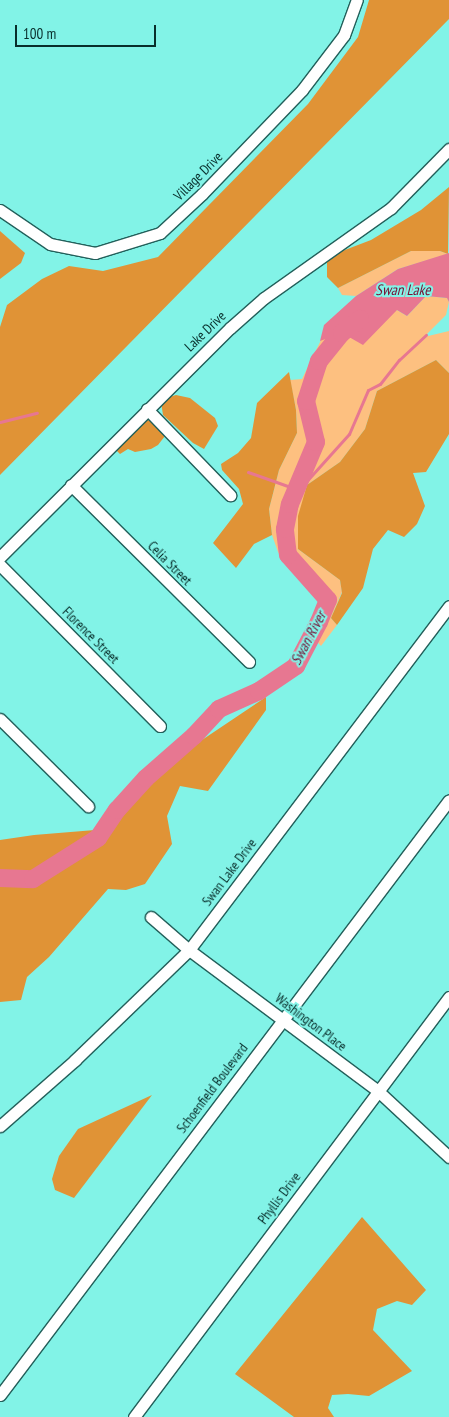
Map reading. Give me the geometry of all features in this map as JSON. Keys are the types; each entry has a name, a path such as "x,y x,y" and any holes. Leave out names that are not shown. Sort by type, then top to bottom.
{"street":[{"name":"Village Drive","path":"0,210 50,244 95,253 160,233 204,193 302,90 344,36 357,0"},
{"name":"Lake Drive","path":"0,557 230,328 264,298 391,208 449,149"},
{"path":"147,410 230,495"},
{"name":"Celia Street","path":"71,485 249,662"},
{"name":"Florence Street","path":"0,565 160,726"},
{"name":"Swan Lake Drive","path":"0,1126 76,1060 189,950 449,606"},
{"path":"0,719 88,806"},
{"name":"Schoenfield Boulevard","path":"0,1395 449,800"},
{"name":"Washington Place","path":"151,917 189,950 378,1092 449,1157"},
{"name":"Phyllis Drive","path":"134,1417 449,997"}],"shaded area":[{"path":"369,0 449,0 449,19 0,475 0,327 7,305 42,279 69,266 103,271 158,257 308,104 358,37"},
{"path":"449,187 448,254 440,251 411,251 338,288 327,277 327,262 337,253 371,240 421,210"},
{"path":"0,231 25,253 21,263 0,279"},
{"path":"411,251 440,251 448,254 398,269 356,296 342,295 338,288"},
{"path":"426,296 447,298 449,302 446,315 424,337 449,331 449,373 436,360 377,391 365,429 340,462 307,485 298,549 340,580 342,592 331,618 337,625 321,646 312,636 324,610 322,600 300,576 288,567 278,552 272,535 269,509 279,470 297,433 296,410 290,380 302,379 321,340 397,310 407,316"},
{"path":"436,360 449,373 449,434 426,472 413,473 425,506 417,524 404,537 388,530 373,549 363,588 337,625 331,618 342,593 340,580 298,549 298,516 307,485 340,462 365,429 377,391"},
{"path":"289,372 296,410 297,433 279,470 269,509 272,535 254,544 236,568 213,543 243,504 239,489 222,470 221,464 238,453 251,438 257,403"},
{"path":"176,395 190,398 215,418 218,426 204,449 193,443 163,415 161,402 166,398"},
{"path":"150,420 165,436 158,445 151,449 135,452 128,449 120,454 115,449 144,421"},
{"path":"266,697 266,710 208,791 180,786 167,816 172,844 145,884 126,890 108,889 49,957 27,977 21,1000 0,1002 0,840 95,830 199,742"},
{"path":"152,1095 74,1198 55,1190 52,1179 59,1156 78,1129"},
{"path":"362,1217 426,1290 412,1305 397,1301 377,1309 373,1330 412,1371 369,1396 332,1395 328,1408 334,1417 294,1417 235,1374"}],"water":[{"name":"Swan Lake","path":"449,253 449,302 447,298 426,296 407,316 397,310 363,345 342,333 320,341 324,325 356,296 398,269"}],"waterway":[{"name":"Swan River","path":"0,878 33,879 98,838 117,810 146,778 194,736 219,709 259,691 296,666 328,600 288,555 285,529 290,504 316,442 306,401 319,361 342,333 360,319"},
{"path":"248,472 296,489 303,485 349,434 368,390 380,384 399,360 426,335"},
{"path":"0,422 37,413"}]}
